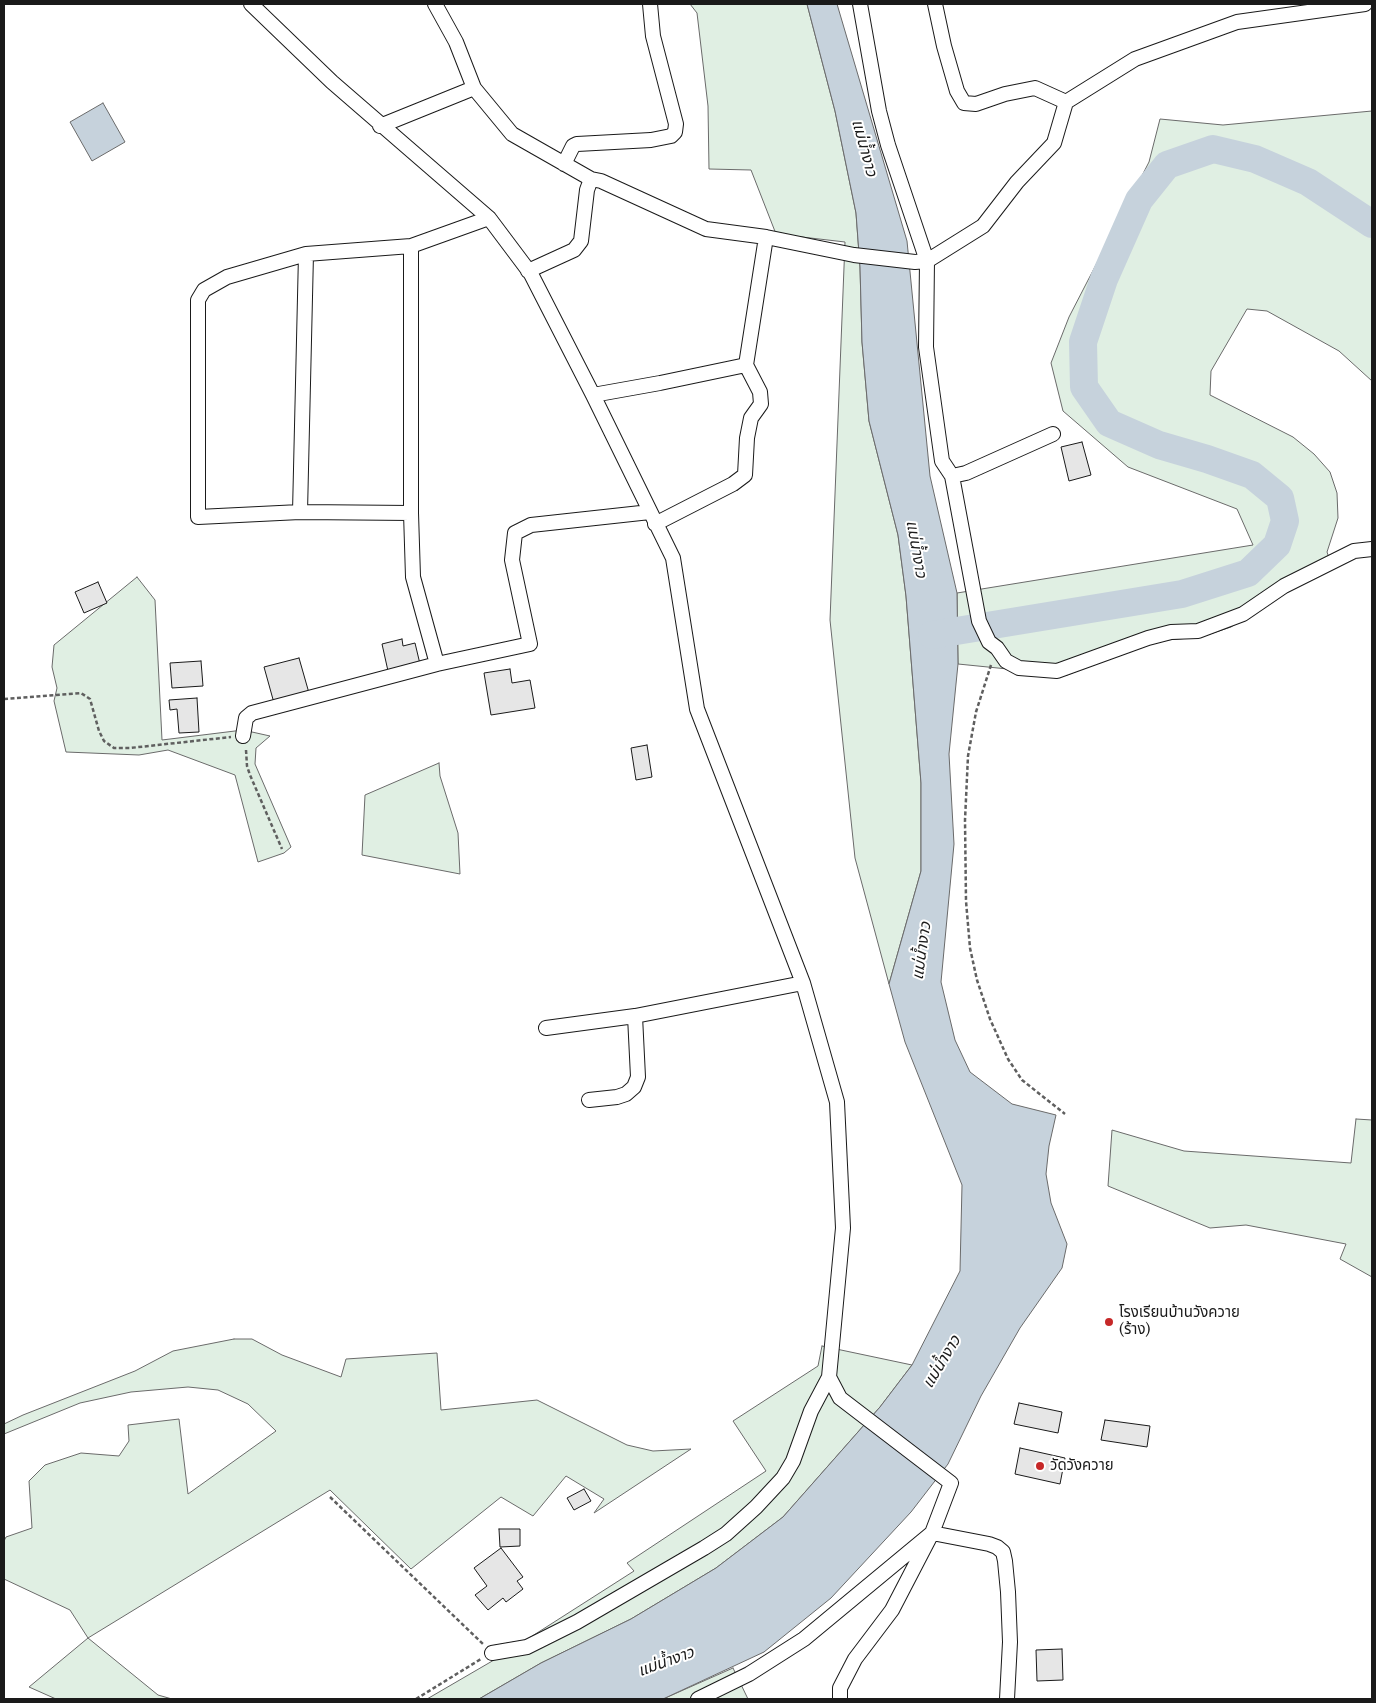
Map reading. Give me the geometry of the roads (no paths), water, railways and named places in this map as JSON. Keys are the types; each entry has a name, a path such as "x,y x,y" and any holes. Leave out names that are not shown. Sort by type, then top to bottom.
{"street":[{"path":"251,4 380,126 489,218 528,271 593,395 673,558 697,709 804,983 838,1102 842,1228 829,1377 811,1411 793,1461 783,1478 756,1507 726,1534 704,1548 577,1622 527,1647 492,1653"},
{"path":"435,4 456,42 474,88 512,134 591,179 601,180 706,229 766,237 854,255 921,262 983,226 1017,182 1054,143 1066,102 1135,59 1238,22 1365,4"},
{"path":"564,164 573,146 577,144 651,140 671,136 675,132 676,124 653,36 650,4"},
{"path":"860,4 879,111 921,262 926,347 942,462 952,476 978,621 990,642 1006,661 1019,668 1057,671 1148,638 1171,632 1198,632 1243,614 1284,586 1354,551 1372,549"},
{"path":"935,4 957,92 964,103 976,104 1005,94 1035,88 1066,102"},
{"path":"380,126 474,88"},
{"path":"528,271 574,250 581,241 587,190 591,179"},
{"path":"411,513 300,512 198,517 198,300 204,290 227,278 306,254 412,246 489,218"},
{"path":"243,736 246,718 252,713 437,664 530,644 512,560 515,534 532,525 652,518 733,484 745,475 746,438 751,418 761,404 760,392 746,365 766,237"},
{"path":"412,246 411,513 413,577 437,664"},
{"path":"300,512 306,254"},
{"path":"593,395 746,365"},
{"path":"952,476 966,473 1053,434"},
{"path":"546,1028 636,1016 804,983"},
{"path":"589,1100 617,1097 626,1094 634,1088 638,1077 636,1016"},
{"path":"829,1377 840,1398 951,1483 932,1533 892,1610 855,1659 840,1688 840,1699"},
{"path":"698,1699 749,1674 804,1639 932,1533"},
{"path":"932,1533 990,1544 998,1547 1002,1552 1006,1561 1010,1632 1007,1699"}],"water":[{"name":"แม่น้ำงาว","path":"807,4 837,4 907,241 930,476 957,593 958,664 949,754 954,844 941,982 955,1040 970,1072 1012,1104 1056,1115 1049,1146 1046,1174 1051,1203 1067,1244 1062,1268 1020,1328 981,1396 948,1464 911,1512 831,1598 764,1652 663,1699 479,1699 541,1663 631,1619 716,1568 783,1517 880,1407 912,1365 960,1271 962,1185 905,1042 889,984 921,871 921,783 906,596 898,535 869,421 862,342 856,213 835,111"},
{"path":"103,103 125,142 92,161 70,122"}],"waterway":[{"path":"932,635 1182,594 1248,573 1277,545 1285,521 1280,498 1252,475 1159,445 1109,423 1084,387 1083,342 1104,279 1139,200 1167,165 1213,149 1255,159 1308,182 1372,224"}],"place":[{"name":"โรงเรียนบ้านวังควาย (ร้าง)","path":"1109,1322"},
{"name":"วัดวังควาย","path":"1040,1466"}]}
